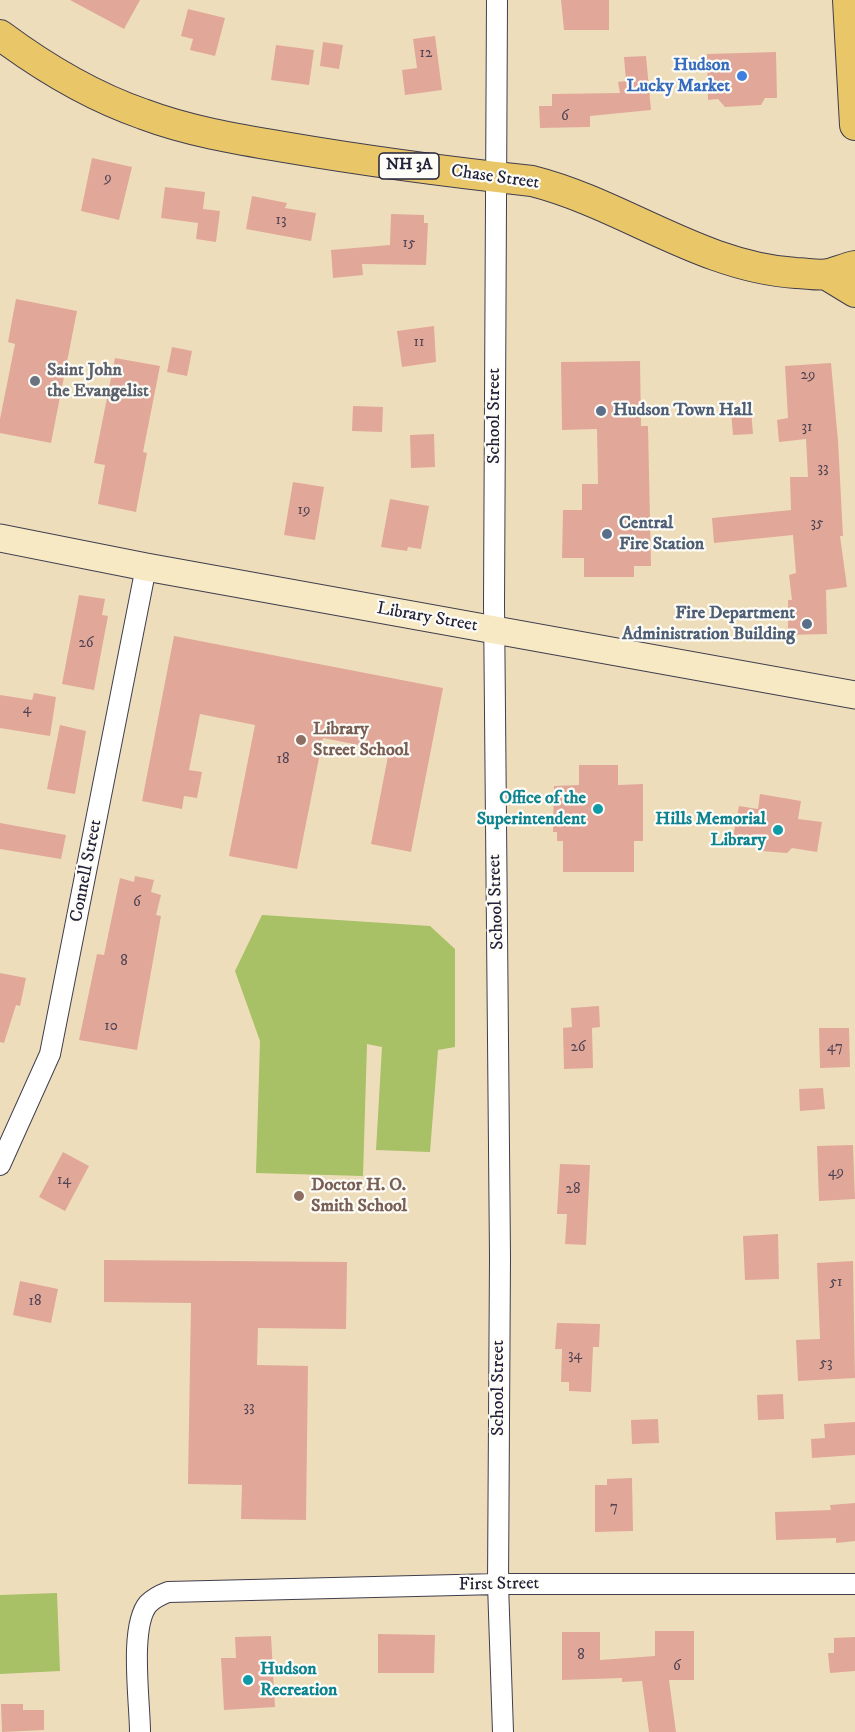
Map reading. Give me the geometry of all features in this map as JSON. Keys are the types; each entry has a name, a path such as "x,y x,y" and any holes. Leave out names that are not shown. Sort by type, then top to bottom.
{"main road":[{"path":"848,0 855,125"},
{"name":"Chase Street","path":"0,35 66,78 99,96 142,114 183,127 320,153 532,181 564,189 688,245 747,266 776,272 826,275 855,266"},
{"name":"NH 3A","path":"826,275 855,292"}],"street":[{"name":"School Street","path":"497,0 495,630 500,1233 498,1584 503,1732"},
{"name":"Library Street","path":"0,538 146,567 855,695"},
{"name":"Connell Street","path":"0,1165 51,1054 146,567"},
{"name":"First Street","path":"140,1732 138,1630 148,1605 158,1596 168,1593 498,1584 855,1584"}],"green space":[{"path":"262,915 430,926 455,949 455,1047 438,1050 430,1152 376,1150 382,1047 367,1044 363,1176 256,1173 260,1041 235,971"},
{"path":"57,1593 60,1671 0,1674 0,1595"}],"building":[{"path":"70,0 140,0 124,29"},
{"path":"561,0 609,0 609,30 564,30"},
{"path":"188,9 225,18 215,56 190,50 193,39 181,36"},
{"path":"435,36 442,90 405,95 402,70 417,68 413,39"},
{"path":"323,42 343,45 339,69 320,66"},
{"path":"276,45 314,50 309,85 271,80"},
{"name":"Hudson Lucky Market","path":"776,52 777,98 765,98 761,105 725,107 718,99 708,100 707,54"},
{"path":"646,56 651,110 590,116 590,127 540,128 539,106 552,106 552,94 620,93 618,82 626,81 624,57"},
{"path":"92,158 132,167 119,220 81,211"},
{"path":"165,187 205,192 203,209 220,211 216,242 196,239 198,223 161,218"},
{"path":"252,196 287,203 285,208 316,213 311,241 246,229"},
{"path":"391,214 424,215 424,223 428,223 426,265 362,264 363,275 333,278 331,250 390,245"},
{"name":"Saint John the Evangelist","path":"16,299 77,311 51,443 0,433 0,419 15,344 8,342"},
{"path":"434,326 436,362 402,367 397,331"},
{"path":"172,347 192,351 187,376 167,372"},
{"path":"115,358 160,366 143,452 147,453 136,512 98,504 105,465 94,463"},
{"path":"640,361 641,426 648,426 651,566 634,566 634,577 584,577 584,558 562,558 563,510 582,510 582,484 598,484 597,429 562,430 561,362"},
{"path":"831,363 843,536 840,536 847,587 826,590 827,634 788,635 788,600 792,600 789,575 796,573 793,535 714,543 712,518 791,510 790,477 808,477 806,439 779,442 777,420 788,418 785,366"},
{"path":"353,406 383,407 382,432 352,431"},
{"path":"751,410 753,434 733,435 731,412"},
{"path":"434,434 435,467 411,468 410,435"},
{"path":"293,482 324,487 315,540 284,535"},
{"path":"390,499 429,506 421,549 408,547 407,551 381,547"},
{"path":"79,595 105,599 102,615 108,616 94,690 62,684"},
{"path":"174,636 443,688 411,852 371,844 389,751 323,738 297,869 229,856 255,725 200,714 189,770 202,772 197,798 184,796 182,809 142,801"},
{"path":"34,693 56,697 50,736 0,728 0,695 32,700"},
{"path":"60,725 86,731 75,794 47,789"},
{"name":"Office of the Superintendent","path":"579,765 618,765 618,785 643,784 643,841 634,841 634,872 563,872 563,841 557,841 557,832 553,832 554,786 579,785"},
{"name":"Hills Memorial Library","path":"760,794 801,801 798,819 822,822 817,852 792,848 787,853 761,851 751,840 733,837 739,806 758,809"},
{"path":"0,823 66,835 61,859 0,849"},
{"path":"135,876 154,880 151,892 161,895 156,915 161,916 137,1050 79,1040 97,954 104,955 120,878 134,882"},
{"path":"0,973 26,978 20,1006 16,1005 4,1043 0,1042"},
{"path":"599,1006 600,1027 592,1028 593,1068 564,1069 563,1028 572,1027 571,1008"},
{"path":"819,1028 849,1028 850,1067 820,1068"},
{"path":"823,1088 825,1109 800,1111 799,1089"},
{"path":"853,1145 855,1199 819,1201 817,1146"},
{"path":"63,1152 89,1166 65,1211 39,1197"},
{"path":"560,1164 590,1165 586,1245 565,1244 567,1214 557,1214"},
{"path":"778,1234 779,1279 745,1280 743,1236"},
{"path":"104,1260 347,1262 346,1329 258,1328 257,1365 308,1366 306,1520 241,1519 242,1485 188,1484 191,1303 104,1302"},
{"path":"853,1261 855,1378 798,1381 796,1340 820,1339 817,1263"},
{"path":"20,1281 58,1289 51,1323 13,1315"},
{"path":"557,1323 600,1324 599,1347 593,1347 591,1392 569,1391 569,1382 561,1382 562,1349 555,1349"},
{"path":"783,1394 784,1419 758,1420 757,1395"},
{"path":"658,1419 659,1443 632,1444 631,1420"},
{"path":"855,1422 855,1455 812,1458 811,1439 825,1438 824,1424"},
{"path":"632,1478 633,1531 595,1532 595,1485 607,1485 607,1479"},
{"path":"855,1503 855,1541 836,1543 836,1538 776,1540 775,1512 831,1510 830,1505"},
{"path":"655,1631 694,1631 694,1680 669,1680 676,1732 649,1732 642,1681 622,1682 622,1678 562,1680 562,1632 600,1632 600,1660 655,1656"},
{"path":"378,1634 435,1635 434,1673 378,1673"},
{"name":"Hudson Recreation","path":"271,1636 275,1707 224,1710 221,1658 236,1658 235,1637"},
{"path":"855,1637 855,1671 830,1673 828,1653 834,1653 834,1638"},
{"path":"1,1704 23,1704 23,1710 44,1710 44,1730 2,1732"}],"place":[{"name":"Hudson Lucky Market","path":"742,76"},
{"name":"Saint John the Evangelist","path":"35,381"},
{"name":"Hudson Town Hall","path":"601,411"},
{"name":"Central Fire Station","path":"607,534"},
{"name":"Fire Department Administration Building","path":"807,624"},
{"name":"Library Street School","path":"301,740"},
{"name":"Office of the Superintendent","path":"598,809"},
{"name":"Hills Memorial Library","path":"778,830"},
{"name":"Doctor H. O. Smith School","path":"299,1196"},
{"name":"Hudson Recreation","path":"248,1680"}]}
